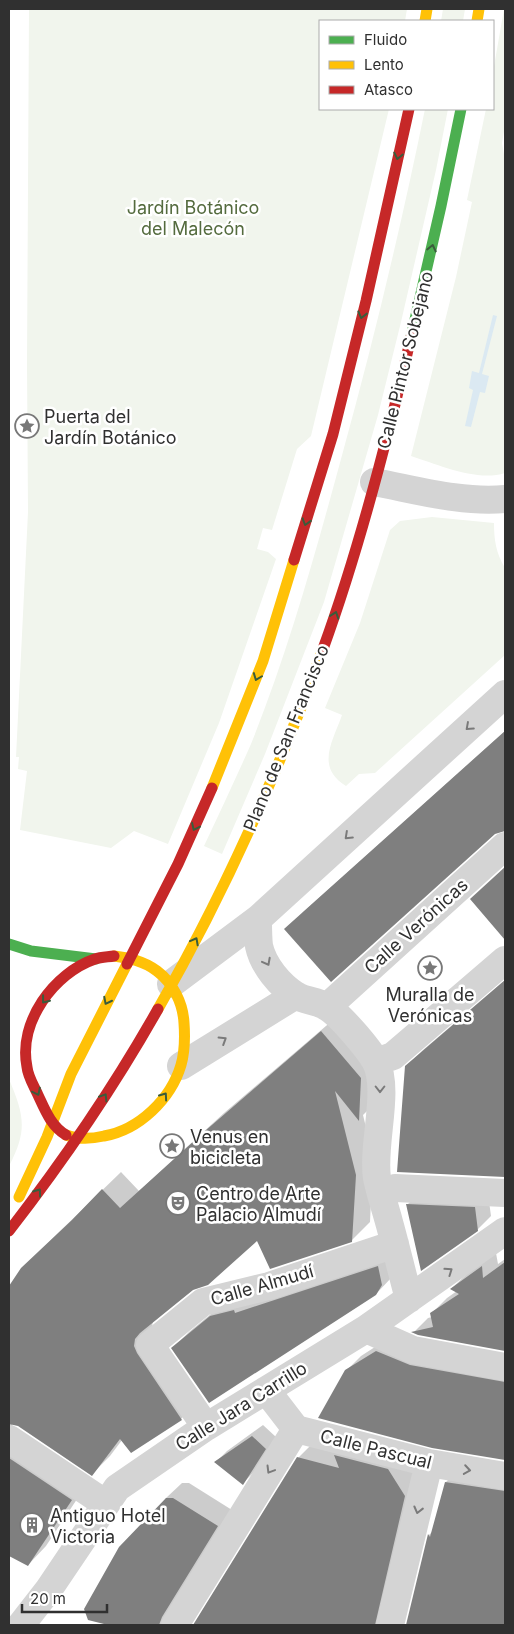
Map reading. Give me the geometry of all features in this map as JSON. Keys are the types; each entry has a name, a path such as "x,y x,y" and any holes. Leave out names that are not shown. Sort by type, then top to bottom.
{"main road":[{"path":"9,1218 36,1162 71,1074 129,957 182,857 240,722 263,661 321,475 362,318 409,110"},
{"name":"Calle Pintor Sobejano","path":"374,482 414,324 461,110"},
{"name":"Plano de San Francisco","path":"9,1232 78,1138 127,1060 171,984 227,877 293,730 341,597 374,482"},
{"path":"9,944 31,952 96,959"},
{"path":"17,1046 26,1062 33,1085 52,1121 62,1132 78,1138 105,1137 136,1124 147,1116 162,1099 181,1066 185,1043 185,1024 178,994 171,984 151,966 129,957 114,956 96,959 83,965 58,985 34,1015 26,1044 26,1062"}],"street":[{"path":"374,482 433,493 488,499 505,498"},
{"path":"171,984 258,919 505,694"},
{"name":"Calle Verónicas","path":"327,1007 505,846"},
{"path":"258,919 259,946 264,960 282,985 296,996 333,1010 369,1051 376,1062 380,1074 381,1087 377,1178 409,1299"},
{"path":"376,1062 393,1056 505,960"},
{"path":"181,1066 296,996"},
{"path":"395,1188 505,1193"},
{"name":"Calle Jara Carrillo","path":"21,1625 49,1590 117,1488 206,1427 366,1329 505,1232"},
{"name":"Calle Almudí","path":"206,1427 150,1345 203,1302 269,1286 394,1244"},
{"path":"366,1329 413,1350 505,1367"},
{"name":"Calle Pascual","path":"266,1390 296,1429 429,1463 505,1476"},
{"path":"175,1625 296,1429"},
{"path":"9,1439 106,1504"},
{"path":"390,1625 429,1463"}],"green space":[{"name":"Jardín Botánico del Malecón","path":"29,9 407,9 405,20 319,20 319,110 389,110 311,436 297,449 272,530 263,528 257,549 268,552 276,559 219,723 168,844 134,831 111,848 20,830 27,771 18,769 19,757 16,757 28,512"},
{"path":"443,9 465,9 463,20 441,20"},
{"path":"504,9 505,126 502,143 505,160 505,473 482,475 446,468 411,456 456,277 472,202 467,200 486,110 494,110 494,66"},
{"path":"425,110 448,110 436,170 378,415 324,602 265,754 222,854 204,846 251,744 277,674 300,603 353,415 406,197"},
{"path":"432,517 494,523 496,546 505,568 505,655 375,773 359,774 346,786 331,771 329,762 331,744 342,715 325,708 360,623 390,530 400,521"},
{"path":"9,1079 18,1103 22,1122 19,1142 9,1166"}],"shaded area":[{"path":"493,315 497,316 482,374 489,376 485,393 480,392 471,427 465,426 473,390 469,388 472,371 479,373"}],"building":[{"path":"505,731 505,831 495,834 331,982 284,929"},
{"path":"505,867 505,940 470,899"},
{"path":"505,980 505,1177 397,1172 405,1066"},
{"path":"321,1031 361,1078 359,1121 335,1091 356,1175 352,1242 270,1269 257,1241 208,1285 193,1290 140,1333 135,1339 134,1346 137,1353 182,1420 131,1453 120,1439 92,1476 18,1426 9,1424 9,1286 21,1268 102,1189 120,1208 205,1131"},
{"path":"406,1204 475,1207 478,1231 421,1271"},
{"path":"505,1262 505,1351 418,1335 411,1332 433,1327 430,1313 459,1294 450,1289 482,1266 483,1278"},
{"path":"378,1266 382,1285 376,1295 209,1403 171,1348 210,1316 234,1310 235,1313"},
{"path":"376,1351 410,1365 505,1382 505,1460 432,1448 318,1418 345,1370"},
{"path":"252,1436 266,1449 243,1485 214,1462"},
{"path":"334,1455 388,1469 405,1496 375,1625 193,1625 297,1457 339,1468"},
{"name":"Antiguo Hotel Victoria","path":"9,1458 72,1500 28,1566 9,1556"},
{"path":"445,1482 505,1491 505,1625 406,1625 428,1534 430,1537"},
{"path":"166,1498 173,1498 218,1526 162,1617 159,1625 108,1625 88,1620 84,1609 119,1547"}],"traffic: fast":[{"path":"411,337 461,110"},
{"path":"9,944 31,951 96,959"}],"traffic: slow":[{"path":"425,20 427,9"},
{"path":"477,20 479,9"},
{"path":"212,788 263,661 294,560"},
{"path":"158,1009 205,922 248,832 288,741 323,649"},
{"path":"66,1135 94,1138 117,1133 141,1120 152,1111 170,1090 181,1065 184,1044 183,1016 182,1008 172,987 163,976 142,962 114,956"},
{"path":"19,1197 47,1137 71,1074 127,964"}],"traffic: jam":[{"path":"294,560 333,434 366,301 409,110"},
{"path":"323,649 349,572 372,494 411,337"},
{"path":"127,964 178,864 212,788"},
{"path":"66,1135 56,1127 49,1117 30,1078 26,1050 28,1033 42,1001 66,975 95,959 114,956"},
{"path":"9,1231 88,1123 158,1009"}],"place":[{"name":"Puerta del Jardín Botánico","path":"27,426"},
{"name":"Muralla de Verónicas","path":"430,968"},
{"name":"Venus en bicicleta","path":"172,1146"},
{"name":"Centro de Arte Palacio Almudí","path":"178,1203"},
{"name":"Antiguo Hotel Victoria","path":"32,1525"}]}
